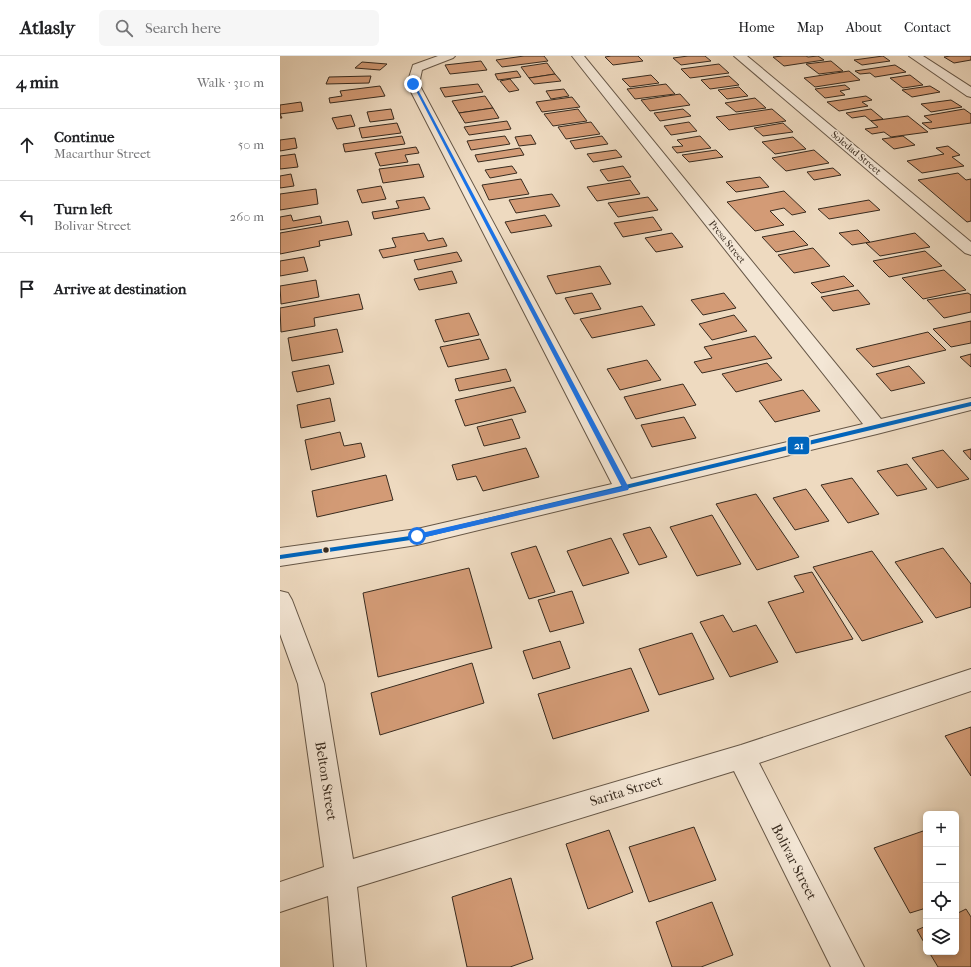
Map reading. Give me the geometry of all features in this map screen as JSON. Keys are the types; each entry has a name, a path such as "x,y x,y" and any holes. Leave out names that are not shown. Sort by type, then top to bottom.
{"street":[{"path":"448,56 417,68 413,84 625,488"},
{"name":"Presa Street","path":"578,56 877,428"},
{"name":"Soledad Street","path":"740,56 971,250"},
{"path":"915,56 971,93"},
{"path":"280,557 417,536 877,428 971,404"},
{"name":"Belton Street","path":"280,600 311,684 341,877 350,967"},
{"name":"Sarita Street","path":"280,897 341,877 741,757 971,680"},
{"name":"Bolivar Street","path":"741,757 848,967"}],"building":[{"path":"524,56 544,56 548,61 502,67 496,60"},
{"path":"638,56 643,61 613,65 605,57"},
{"path":"705,56 711,61 681,65 673,58"},
{"path":"818,56 824,60 784,66 773,57"},
{"path":"883,56 890,61 862,65 854,60"},
{"path":"971,56 971,60 954,63 944,57"},
{"path":"481,61 487,70 450,74 445,65"},
{"path":"831,61 843,71 819,74 806,64"},
{"path":"362,62 387,64 380,70 355,68"},
{"path":"547,63 555,74 529,78 521,67"},
{"path":"719,64 729,73 690,78 681,69"},
{"path":"895,65 906,72 875,77 870,73 860,74 855,71"},
{"path":"517,71 521,77 498,80 495,74"},
{"path":"849,71 860,80 815,87 804,78"},
{"path":"555,74 561,81 534,84 529,78"},
{"path":"651,75 659,83 630,87 622,79"},
{"path":"910,75 923,85 903,88 890,78"},
{"path":"371,76 369,83 326,84 329,77"},
{"path":"729,76 739,85 710,89 701,80"},
{"path":"510,79 519,90 509,92 500,81"},
{"path":"478,84 483,92 445,97 440,88"},
{"path":"666,84 675,94 635,99 627,89"},
{"path":"845,85 850,89 840,91 845,95 825,98 815,89"},
{"path":"380,86 385,96 330,103 329,98 342,96 340,91"},
{"path":"930,86 940,92 912,97 902,90"},
{"path":"739,87 748,96 727,99 718,90"},
{"path":"564,89 569,96 551,99 546,91"},
{"path":"680,94 690,105 650,111 641,100"},
{"path":"485,96 493,108 459,113 452,101"},
{"path":"866,96 872,100 862,102 868,106 839,111 827,102"},
{"path":"572,97 580,107 542,112 536,102"},
{"path":"755,98 766,108 736,112 725,103"},
{"path":"951,100 962,107 931,112 921,104"},
{"path":"301,102 303,111 280,114 280,105"},
{"path":"493,108 499,118 465,123 459,113"},
{"path":"391,109 394,119 370,122 367,112"},
{"path":"578,109 587,121 553,126 544,114"},
{"path":"683,109 691,116 660,121 654,113"},
{"path":"772,109 786,121 729,130 716,117"},
{"path":"871,109 883,119 871,121 865,116 852,118 846,113"},
{"path":"964,109 971,114 971,123 930,129 922,123 932,122 924,116"},
{"path":"351,115 355,126 337,129 332,118"},
{"path":"908,116 928,132 891,137 884,132 872,134 865,129 878,127 871,121"},
{"path":"507,121 511,129 469,135 464,127"},
{"path":"591,122 600,134 566,139 558,127"},
{"path":"689,122 697,131 671,135 664,126"},
{"path":"397,123 401,133 362,138 359,128"},
{"path":"783,123 793,132 763,136 754,128"},
{"path":"531,135 536,144 519,146 515,137"},
{"path":"402,136 405,144 345,152 343,144"},
{"path":"505,136 510,144 471,150 467,141"},
{"path":"602,136 608,144 575,149 570,141"},
{"path":"700,136 711,148 677,153 672,147 683,146 677,140"},
{"path":"903,136 915,145 894,149 882,139"},
{"path":"793,137 806,149 775,154 762,142"},
{"path":"295,138 297,148 280,151 280,140"},
{"path":"948,146 960,155 952,157 964,166 922,173 907,161 944,154 936,148"},
{"path":"416,147 419,153 405,155 408,162 380,166 375,153"},
{"path":"520,148 524,155 478,162 475,155"},
{"path":"616,150 622,157 593,162 587,154"},
{"path":"716,150 723,157 689,162 682,155"},
{"path":"814,150 829,163 786,171 772,158"},
{"path":"295,154 298,167 280,169 280,156"},
{"path":"419,164 424,177 383,183 379,169"},
{"path":"512,166 517,173 490,178 485,170"},
{"path":"623,166 631,177 608,181 600,170"},
{"path":"833,168 841,175 814,180 807,172"},
{"path":"958,173 966,180 971,179 971,221 967,222 918,180"},
{"path":"291,174 294,186 280,188 280,176"},
{"path":"760,177 769,187 736,192 726,182"},
{"path":"521,179 529,194 489,200 482,185"},
{"path":"630,180 640,194 597,201 587,187"},
{"path":"381,186 386,199 362,203 357,190"},
{"path":"316,189 318,204 280,210 280,194"},
{"path":"784,191 806,212 792,215 784,208 770,211 784,225 755,231 727,202"},
{"path":"552,194 560,206 516,213 509,200"},
{"path":"424,197 430,209 374,219 372,212 399,208 396,201"},
{"path":"648,197 658,210 618,217 608,203"},
{"path":"869,200 880,210 829,219 818,209"},
{"path":"291,215 293,221 320,216 322,223 280,230 280,217"},
{"path":"545,215 552,226 511,233 505,222"},
{"path":"653,217 662,230 623,237 614,223"},
{"path":"348,221 352,235 319,241 320,246 280,254 280,233"},
{"path":"858,230 870,242 852,245 839,233"},
{"path":"794,231 808,245 776,252 762,237"},
{"path":"424,233 428,241 443,238 447,246 383,258 379,250 396,247 392,238"},
{"path":"672,233 683,247 656,252 645,238"},
{"path":"915,233 930,247 880,256 866,243"},
{"path":"813,248 830,266 794,273 778,255"},
{"path":"925,251 942,266 889,277 873,261"},
{"path":"457,252 462,261 418,270 414,260"},
{"path":"304,257 308,271 280,276 280,261"},
{"path":"600,266 611,284 556,294 547,276"},
{"path":"944,270 966,290 923,299 902,278"},
{"path":"452,271 457,283 419,290 414,279"},
{"path":"844,276 854,286 821,293 811,283"},
{"path":"316,280 319,297 281,304 280,286"},
{"path":"858,290 870,304 833,311 821,297"},
{"path":"592,293 601,309 574,314 565,298"},
{"path":"724,293 736,308 703,315 691,300"},
{"path":"968,293 971,295 971,312 944,318 927,300"},
{"path":"359,294 363,309 314,318 315,326 281,332 280,308"},
{"path":"642,306 655,325 592,338 580,319"},
{"path":"469,313 479,335 444,342 435,320"},
{"path":"734,315 747,331 712,340 699,324"},
{"path":"971,321 971,343 951,347 933,329"},
{"path":"337,329 343,352 292,361 288,338"},
{"path":"928,332 946,350 873,367 856,349"},
{"path":"755,336 772,358 702,373 694,362 712,358 704,347"},
{"path":"480,339 489,359 448,367 440,347"},
{"path":"971,354 971,367 960,357"},
{"path":"647,360 661,380 620,390 607,369"},
{"path":"767,363 782,380 736,392 722,374"},
{"path":"329,365 334,384 297,392 292,372"},
{"path":"909,366 925,383 891,391 876,374"},
{"path":"506,369 511,381 459,391 455,379"},
{"path":"683,384 696,405 636,419 624,397"},
{"path":"514,387 526,412 465,426 455,400"},
{"path":"803,390 820,411 775,422 759,401"},
{"path":"330,398 335,421 301,428 297,405"},
{"path":"684,417 696,438 652,447 641,425"},
{"path":"512,419 520,438 484,446 477,427"},
{"path":"340,432 344,446 361,443 365,457 311,470 305,440"},
{"path":"526,448 539,477 483,491 476,476 457,480 452,465"},
{"path":"971,449 971,460 963,451"},
{"path":"943,450 969,479 937,488 912,458"},
{"path":"907,464 927,489 897,496 877,471"},
{"path":"386,475 393,500 317,517 312,491"},
{"path":"852,478 879,514 848,523 821,485"},
{"path":"806,489 829,521 795,530 773,498"},
{"path":"756,494 799,557 757,570 716,504"},
{"path":"712,515 741,564 697,576 670,527"},
{"path":"650,527 667,557 639,565 623,534"},
{"path":"611,538 629,573 583,586 567,551"},
{"path":"536,546 555,592 529,599 511,553"},
{"path":"943,548 971,584 971,607 936,618 895,562"},
{"path":"872,551 923,622 862,641 813,567"},
{"path":"469,568 492,648 378,677 363,593"},
{"path":"812,572 853,639 796,653 768,602 804,592 794,576"},
{"path":"572,591 584,623 550,632 538,600"},
{"path":"723,615 733,632 756,625 778,662 730,677 700,622"},
{"path":"692,633 714,679 659,695 639,649"},
{"path":"560,641 570,668 533,679 523,651"},
{"path":"472,663 484,703 380,735 371,693"},
{"path":"631,668 649,711 553,739 538,694"},
{"path":"971,727 971,776 945,736"},
{"path":"694,827 716,880 649,902 629,847"},
{"path":"609,830 633,892 588,909 566,844"},
{"path":"923,831 923,909 910,913 874,848"},
{"path":"511,878 533,959 510,967 467,967 452,897"},
{"path":"712,902 733,955 701,967 672,967 656,922"},
{"path":"966,909 971,917 971,967 938,967 931,955 959,955 959,912"},
{"path":"923,927 923,941 917,930"}],"transit line":[{"name":"21","path":"280,557 417,537 971,404"}],"route":[{"path":"413,84 625,488 417,536"}]}
